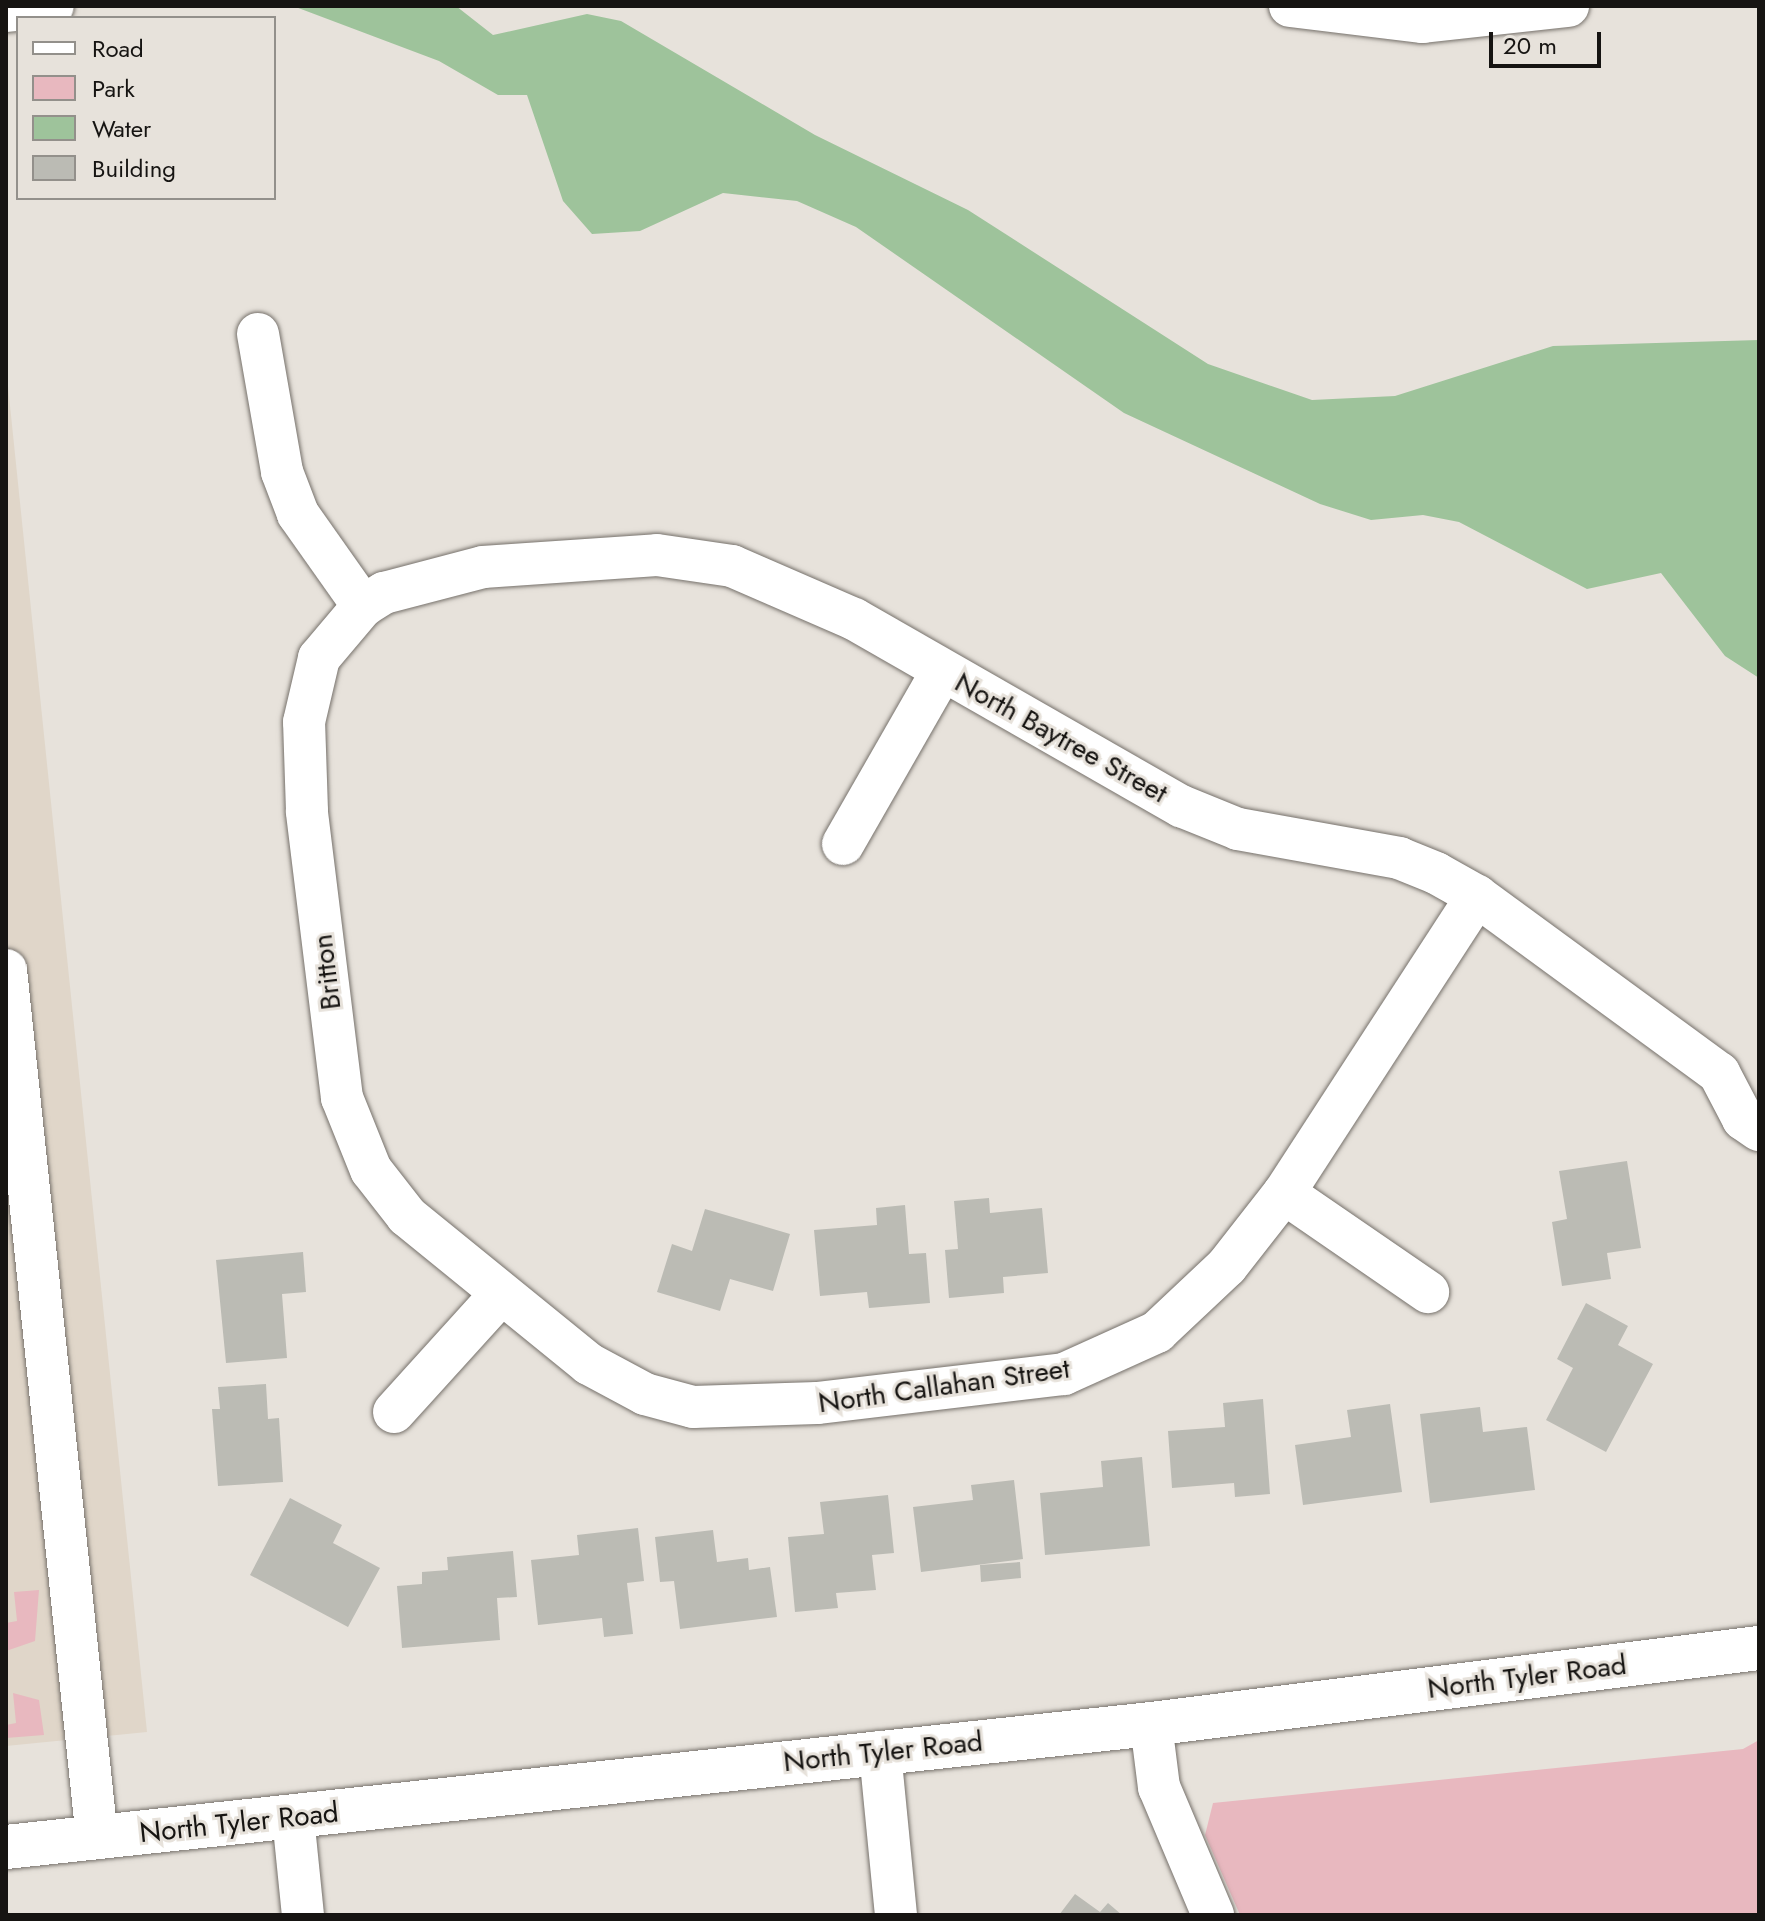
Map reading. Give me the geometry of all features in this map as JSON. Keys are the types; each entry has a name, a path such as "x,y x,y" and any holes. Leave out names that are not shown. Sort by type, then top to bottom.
{"main road":[{"name":"North Tyler Road","path":"6,1847 1151,1724 1759,1648"}],"street":[{"path":"6,11 53,6"},
{"path":"1290,6 1423,22 1568,6"},
{"path":"258,334 282,472 298,514 363,606"},
{"name":"North Baytree Street","path":"363,606 483,567 657,555 732,566 790,586 1181,806 1238,829 1399,858 1477,896 1739,1076 1743,1119 1759,1130"},
{"name":"Britton","path":"363,606 319,658 304,722 307,811 342,1098 371,1170 407,1216 501,1294"},
{"path":"843,844 942,671"},
{"name":"North Callahan Street","path":"501,1294 589,1364 645,1394 693,1407 817,1403 1064,1374 1108,1359 1187,1309 1284,1193 1477,896"},
{"path":"6,970 18,1194 97,1838"},
{"path":"1284,1193 1428,1292"},
{"path":"394,1412 501,1294"},
{"path":"1151,1724 1159,1787 1213,1915"},
{"path":"880,1752 896,1915"},
{"path":"293,1817 303,1915"}],"shaded area":[{"path":"6,367 147,1732 6,1746"}],"green space":[{"path":"39,1590 35,1641 6,1651 6,1623 17,1621 14,1592"},
{"path":"13,1693 39,1700 44,1735 6,1738 6,1725 16,1723"},
{"path":"1759,1740 1759,1915 1240,1915 1205,1835 1213,1803 1743,1749"}],"water":[{"path":"293,6 456,6 493,35 587,14 621,21 815,135 968,210 1208,364 1312,400 1395,396 1553,346 1759,340 1759,678 1725,656 1661,573 1587,589 1459,522 1423,515 1371,520 1320,504 1124,413 856,227 797,201 723,193 640,231 592,234 563,201 527,95 498,95 439,61"}],"building":[{"path":"1627,1161 1641,1248 1607,1253 1611,1279 1562,1286 1552,1222 1567,1219 1559,1171"},
{"path":"989,1198 990,1213 1042,1208 1048,1273 1003,1277 1004,1293 949,1298 945,1250 958,1249 954,1201"},
{"path":"905,1205 909,1254 926,1253 930,1303 869,1308 867,1292 820,1296 814,1230 877,1225 876,1208"},
{"path":"705,1209 790,1234 773,1291 730,1279 720,1311 657,1292 672,1244 692,1251"},
{"path":"303,1252 306,1292 282,1294 287,1358 226,1363 216,1260"},
{"path":"1586,1303 1628,1326 1618,1345 1653,1364 1606,1452 1546,1420 1573,1368 1557,1359"},
{"path":"266,1384 268,1419 279,1418 283,1482 218,1486 212,1409 220,1409 218,1387"},
{"path":"1263,1399 1270,1494 1235,1497 1234,1483 1172,1488 1168,1431 1225,1427 1223,1403"},
{"path":"1390,1404 1402,1492 1303,1505 1295,1445 1351,1437 1347,1410"},
{"path":"1480,1407 1483,1432 1527,1427 1535,1490 1430,1503 1420,1414"},
{"path":"1142,1457 1150,1546 1045,1555 1040,1493 1103,1487 1101,1461"},
{"path":"1014,1480 1023,1559 921,1572 913,1507 973,1500 971,1485"},
{"path":"888,1495 894,1553 872,1555 876,1590 836,1593 838,1608 795,1612 788,1537 824,1534 820,1502"},
{"path":"290,1498 342,1525 333,1543 380,1568 348,1627 250,1575"},
{"path":"638,1528 644,1581 627,1583 633,1634 604,1637 602,1618 538,1625 531,1560 579,1555 577,1535"},
{"path":"713,1530 717,1562 748,1558 749,1570 770,1567 777,1617 680,1629 674,1581 660,1582 655,1537"},
{"path":"513,1551 517,1597 497,1598 500,1640 402,1648 397,1586 422,1584 422,1572 448,1570 447,1557"},
{"path":"1020,1562 1021,1578 981,1582 980,1565"},
{"path":"1075,1894 1100,1912 1108,1903 1122,1915 1059,1915"}]}
